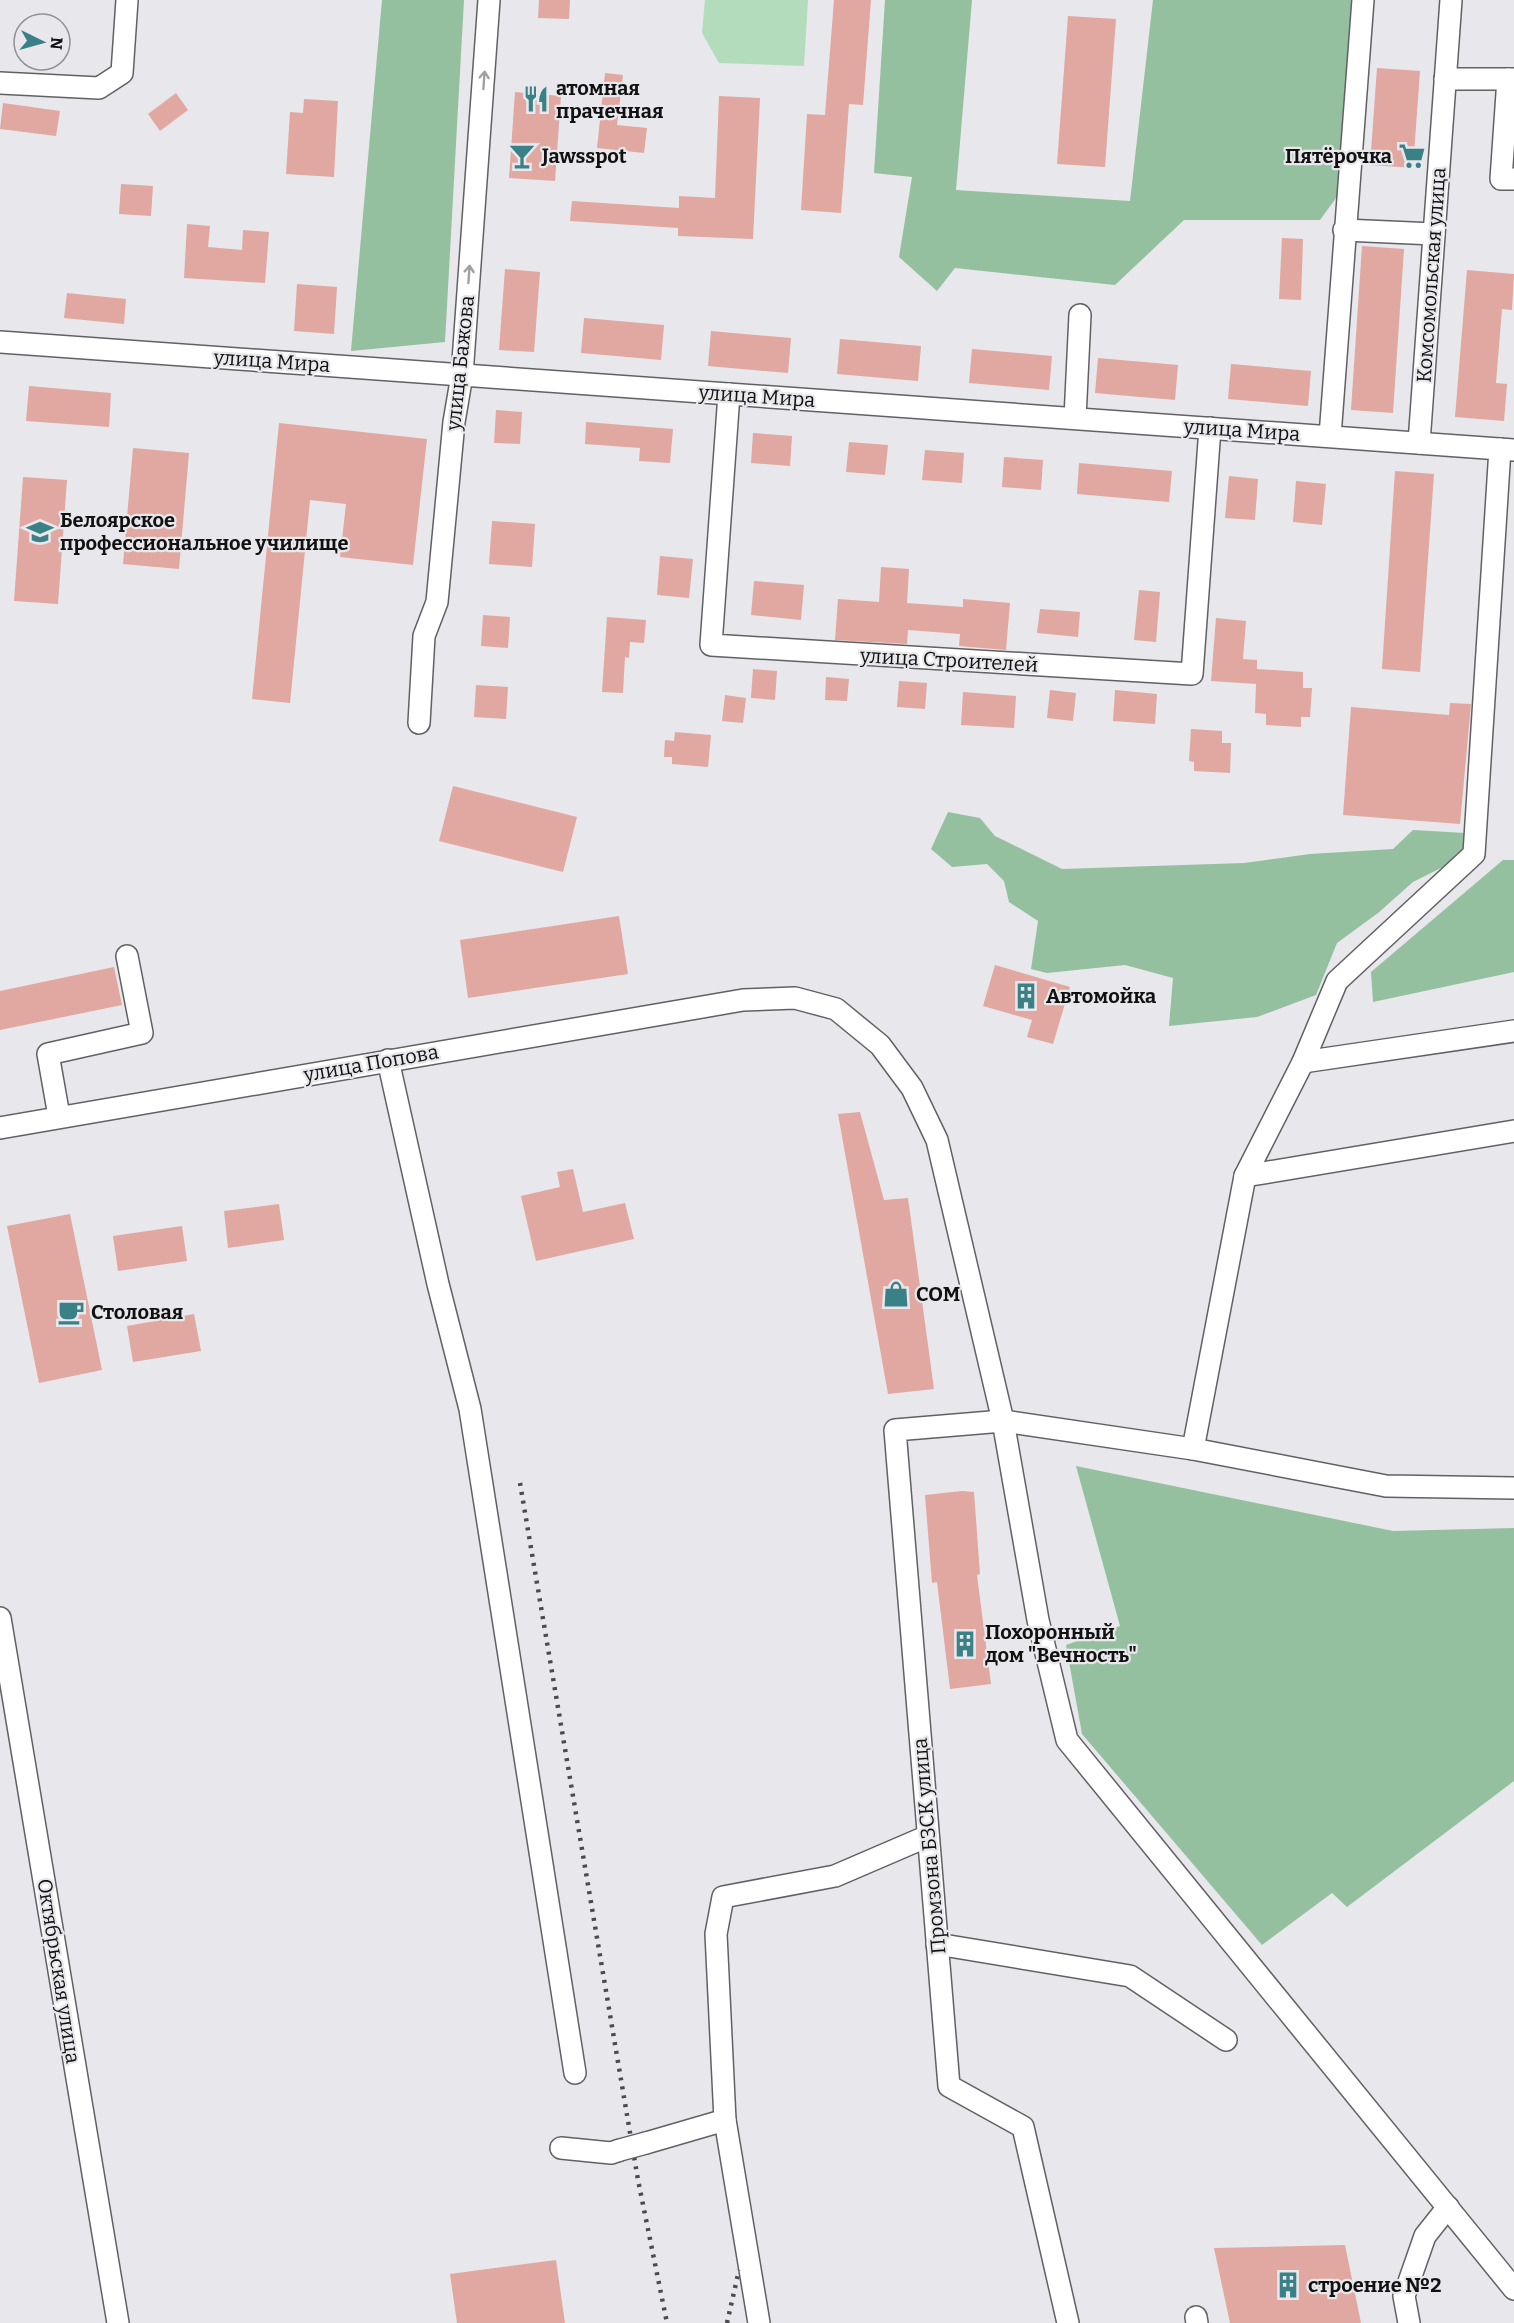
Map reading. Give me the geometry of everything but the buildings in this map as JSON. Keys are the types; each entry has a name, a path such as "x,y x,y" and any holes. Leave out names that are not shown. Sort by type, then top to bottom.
{"street":[{"path":"0,82 99,88 122,73 127,0"},
{"name":"улица Бажова","path":"419,723 424,636 437,602 454,422 462,375 489,0"},
{"path":"1330,436 1363,0"},
{"name":"Комсомольская улица","path":"1419,443 1451,0"},
{"path":"1445,79 1511,79 1501,178 1514,179"},
{"path":"1344,230 1434,234"},
{"path":"1076,418 1080,315"},
{"name":"улица Мира","path":"0,342 1507,450"},
{"name":"улица Строителей","path":"729,394 711,645 1192,674 1210,428"},
{"path":"1193,1449 1245,1176 1303,1062 1337,981 1474,854 1507,450"},
{"path":"59,1116 48,1054 142,1033 127,956"},
{"name":"улица Попова","path":"0,1128 59,1116 743,1000 795,998 836,1009 880,1044 912,1088 937,1140 1003,1421 1038,1620 1067,1740 1514,2289"},
{"path":"1303,1062 1514,1031"},
{"path":"388,1060 438,1284 470,1409 575,2073"},
{"path":"1245,1176 1514,1131"},
{"path":"1003,1421 1193,1449 1386,1486 1514,1488"},
{"name":"Промзона БЗСК улица","path":"1003,1421 895,1430 949,2086 1023,2127 1068,2323"},
{"name":"Октябрьская улица","path":"0,1618 118,2323"},
{"path":"759,2323 725,2120 716,1934 723,1897 835,1876 927,1836"},
{"path":"937,1944 1130,1976 1226,2040"},
{"path":"561,2148 611,2153 725,2120"},
{"path":"1409,2323 1404,2296 1425,2236 1448,2207"}],"green space":[{"path":"382,0 464,0 445,342 351,351"},
{"path":"705,0 808,0 804,66 719,63 702,33"},
{"path":"885,0 972,0 956,190 1130,201 1153,0 1359,0 1344,187 1320,220 1184,220 1115,285 955,268 937,291 899,257 912,177 874,173"},
{"path":"948,812 980,818 995,836 1062,869 1244,863 1310,854 1393,849 1413,830 1465,833 1461,858 1413,882 1378,913 1337,943 1316,995 1257,1017 1169,1026 1173,978 1125,965 1047,973 1031,969 1038,921 1009,902 1004,881 987,864 952,867 931,849"},
{"path":"1503,860 1514,860 1514,972 1373,1002 1371,972"},
{"path":"1076,1466 1393,1531 1514,1528 1514,1781 1347,1907 1332,1893 1262,1945 1082,1734 1066,1645 1120,1626"}],"railway":[{"path":"520,1483 638,2180 667,2323"},
{"path":"727,2323 739,2270"}],"place":[{"name":"атомная прачечная","path":"536,99"},
{"name":"Jawsspot","path":"522,156"},
{"name":"Пятёрочка","path":"1412,156"},
{"name":"Белоярское профессиональное училище","path":"40,532"},
{"name":"Автомойка","path":"1026,996"},
{"name":"СОМ","path":"896,1294"},
{"name":"Столовая","path":"71,1312"},
{"name":"Похоронный дом \"Вечность\"","path":"965,1644"},
{"name":"строение №2","path":"1288,2285"}]}
